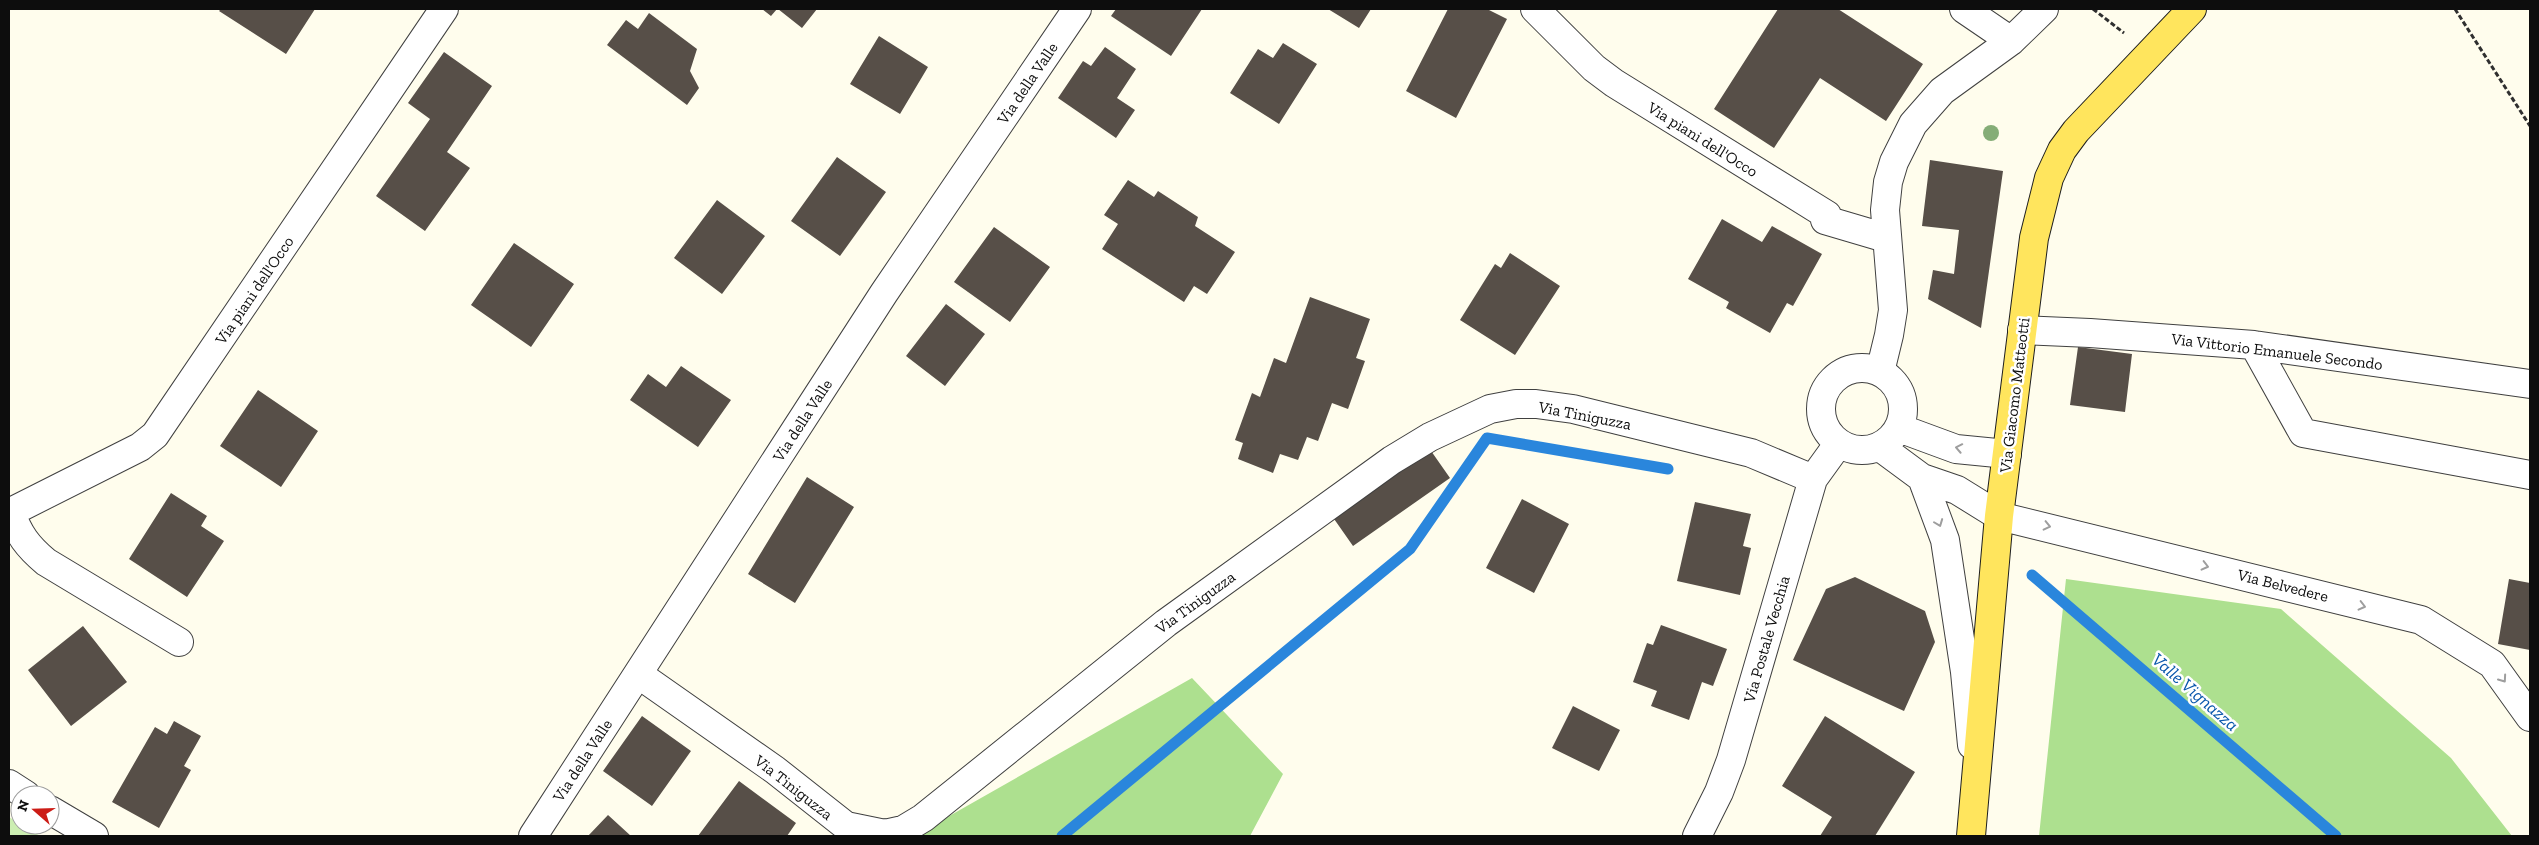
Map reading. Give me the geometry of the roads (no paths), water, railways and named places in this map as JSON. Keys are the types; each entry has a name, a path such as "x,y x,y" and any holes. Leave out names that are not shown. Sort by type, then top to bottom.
{"main road":[{"name":"Via Giacomo Matteotti","path":"1971,836 1999,516 2034,238 2049,178 2062,150 2076,130 2192,9"}],"street":[{"name":"Via piani dell'Occo","path":"179,642 46,562 28,547 17,531 10,512 140,447 155,436 444,9"},
{"name":"Via della Valle","path":"533,836 884,293 1078,9"},
{"name":"Via piani dell'Occo","path":"1535,9 1594,68 1614,83 1826,215 1825,220 1886,238"},
{"path":"1964,9 2011,41"},
{"path":"1880,372 1890,335 1893,310 1885,210 1888,182 1894,162 1913,124 1942,91 2011,41 2044,9"},
{"name":"Via Vittorio Emanuele Secondo","path":"2022,330 2090,333 2254,346 2530,384"},
{"path":"2254,346 2303,433 2530,475"},
{"path":"1867,368 1880,372 1895,384 1903,402 1904,416 1899,428 1891,439 1880,447 1866,451 1852,450 1839,444 1829,434 1823,422 1821,408 1824,395 1831,383 1841,374 1853,369 1867,368"},
{"name":"Via Tiniguzza","path":"638,674 775,770 824,811 846,826 885,834 903,830 923,818 1166,623 1392,460 1438,433 1490,409 1516,404 1573,409 1751,453 1813,479"},
{"path":"1899,428 1956,449 2007,454"},
{"name":"Via Postale Vecchia","path":"1697,836 1719,792 1731,760 1813,479 1839,444"},
{"path":"1880,447 1922,478 1946,540 1965,672 1975,791"},
{"name":"Via Belvedere","path":"1922,478 1957,490 1999,516 2420,620 2492,664 2530,717"},
{"path":"60,816 94,836"}],"waterway":[{"path":"1062,836 1410,549 1487,438 1668,469"},
{"name":"Valle Vignazza","path":"2032,575 2336,836"}]}
